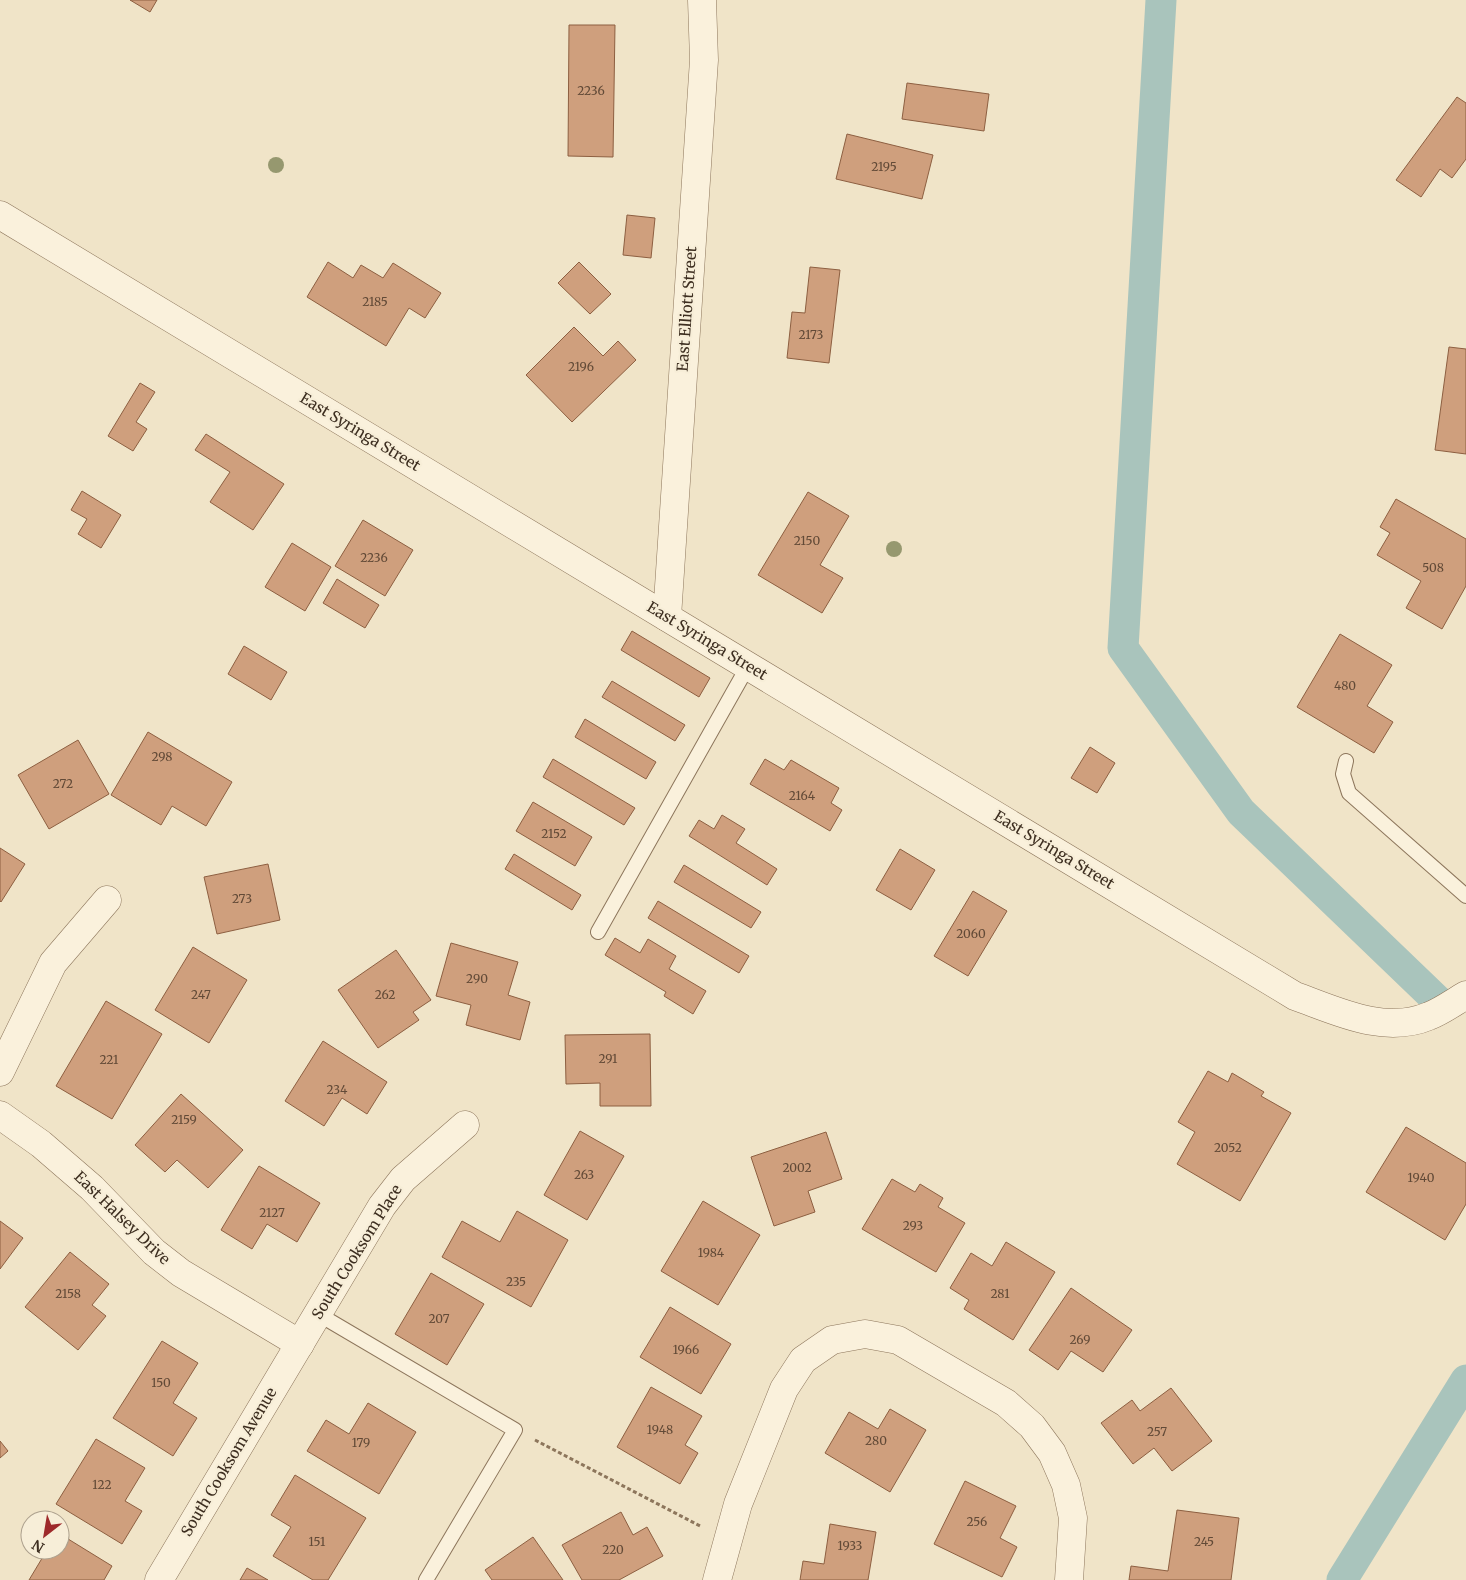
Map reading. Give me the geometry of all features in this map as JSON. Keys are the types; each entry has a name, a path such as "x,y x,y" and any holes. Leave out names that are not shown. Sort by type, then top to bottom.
{"street":[{"name":"East Elliott Street","path":"667,618 704,60 702,0"},
{"name":"East Syringa Street","path":"0,215 1295,996 1366,1022 1398,1022 1428,1017 1466,995"},
{"path":"0,1072 53,963 108,900"},
{"name":"East Halsey Drive","path":"0,1115 41,1144 92,1188 154,1252 181,1273 300,1344"},
{"name":"South Cooksom Place","path":"300,1344 382,1206 403,1179 465,1125"},
{"path":"717,1580 731,1526 784,1389 803,1360 832,1340 865,1334 898,1340 1006,1404 1032,1426 1052,1453 1066,1484 1073,1518 1069,1580"},
{"name":"South Cooksom Avenue","path":"159,1580 300,1344"}],"lane":[{"path":"598,932 748,666"},
{"path":"1346,761 1343,774 1349,793 1466,896"},
{"path":"318,1314 515,1430 426,1580"}],"path":[{"path":"515,1430 708,1530 731,1526"}],"building":[{"path":"130,0 157,0 150,12"},
{"path":"569,25 615,25 613,157 568,156"},
{"path":"907,83 989,94 984,131 902,119"},
{"path":"1457,97 1466,103 1466,159 1452,178 1440,169 1421,197 1396,180"},
{"path":"847,134 933,155 922,199 836,179"},
{"path":"627,215 655,218 651,258 623,255"},
{"path":"328,262 353,278 361,265 383,278 393,263 441,293 425,318 409,308 386,346 307,297"},
{"path":"579,262 611,294 590,314 558,283"},
{"path":"810,267 840,270 829,363 787,358 792,312 805,313"},
{"path":"574,327 603,356 618,341 636,360 572,422 526,375"},
{"path":"1449,347 1466,349 1466,454 1435,450"},
{"path":"140,383 155,392 136,422 147,429 133,451 108,436"},
{"path":"206,434 284,484 253,530 210,502 230,472 195,450"},
{"path":"82,491 121,515 101,548 78,534 87,519 71,510"},
{"path":"808,492 849,516 820,565 843,578 822,613 758,575"},
{"path":"1396,499 1466,539 1466,586 1442,629 1406,608 1421,581 1377,555 1390,533 1380,527"},
{"path":"363,520 413,550 385,596 335,566"},
{"path":"292,543 331,567 305,611 265,587"},
{"path":"337,579 379,605 365,628 323,603"},
{"path":"632,631 710,678 699,697 621,650"},
{"path":"1340,634 1392,665 1367,706 1393,722 1374,753 1297,707"},
{"path":"244,646 287,672 271,700 228,674"},
{"path":"612,681 685,725 675,741 602,697"},
{"path":"585,719 656,762 646,779 575,737"},
{"path":"148,732 232,782 206,826 172,806 161,825 111,795"},
{"path":"78,740 109,794 49,829 18,775"},
{"path":"1090,747 1115,763 1097,793 1071,778"},
{"path":"553,759 635,808 624,825 543,777"},
{"path":"765,759 784,770 791,760 839,788 831,803 842,810 830,831 750,784"},
{"path":"533,802 592,837 575,866 516,831"},
{"path":"722,815 745,829 736,843 777,869 767,885 689,836 699,820 714,829"},
{"path":"0,848 25,864 1,902 0,901"},
{"path":"900,849 935,870 911,910 876,890"},
{"path":"514,854 581,895 572,910 505,869"},
{"path":"268,864 280,920 217,934 204,877"},
{"path":"684,865 761,912 751,928 674,882"},
{"path":"973,891 1007,911 968,976 934,956"},
{"path":"658,901 749,956 739,973 648,918"},
{"path":"615,938 640,953 648,939 676,956 669,969 706,991 693,1014 664,996 666,992 605,955"},
{"path":"451,943 518,962 508,995 530,1002 520,1040 466,1025 471,1005 436,996"},
{"path":"193,947 247,980 209,1043 155,1010"},
{"path":"396,950 431,1000 413,1012 419,1020 378,1048 338,990"},
{"path":"106,1001 162,1034 112,1119 56,1086"},
{"path":"650,1034 651,1106 600,1106 600,1083 566,1084 565,1035"},
{"path":"323,1041 387,1082 367,1114 342,1098 324,1126 285,1101"},
{"path":"1208,1071 1228,1082 1232,1073 1264,1092 1261,1096 1291,1113 1240,1201 1177,1164 1195,1132 1178,1122"},
{"path":"181,1094 243,1150 208,1188 177,1160 165,1172 135,1145"},
{"path":"1406,1127 1466,1163 1466,1204 1445,1240 1366,1192"},
{"path":"580,1131 624,1156 587,1220 544,1195"},
{"path":"826,1132 842,1179 808,1191 815,1212 774,1226 751,1157"},
{"path":"259,1166 320,1203 297,1242 267,1224 252,1249 221,1230"},
{"path":"892,1179 915,1192 920,1184 943,1198 938,1207 965,1223 936,1272 862,1229"},
{"path":"703,1201 760,1235 718,1305 661,1271"},
{"path":"517,1211 568,1240 531,1307 442,1257 462,1221 500,1242"},
{"path":"0,1221 23,1238 0,1269"},
{"path":"1006,1242 1055,1272 1013,1340 964,1309 969,1300 950,1288 971,1253 992,1266"},
{"path":"70,1252 109,1284 92,1305 106,1316 78,1350 25,1307"},
{"path":"431,1273 484,1304 447,1365 395,1334"},
{"path":"1071,1288 1132,1330 1103,1372 1071,1351 1058,1370 1029,1350"},
{"path":"670,1307 731,1344 701,1394 640,1357"},
{"path":"162,1341 198,1363 173,1403 197,1418 173,1456 113,1418"},
{"path":"651,1387 702,1416 685,1445 698,1453 680,1484 617,1447"},
{"path":"1171,1388 1212,1441 1172,1471 1154,1448 1133,1464 1101,1423 1132,1400 1140,1411"},
{"path":"368,1403 416,1432 379,1494 307,1451 326,1420 349,1434"},
{"path":"890,1409 926,1430 890,1492 825,1453 849,1412 878,1429"},
{"path":"96,1439 145,1468 125,1501 142,1511 122,1544 70,1512 70,1510 66,1510 56,1504"},
{"path":"0,1441 8,1451 0,1458"},
{"path":"295,1475 366,1518 328,1580 313,1580 273,1556 291,1527 271,1515"},
{"path":"965,1481 1016,1506 1000,1538 1017,1547 1002,1577 934,1544"},
{"path":"1177,1510 1239,1518 1231,1580 1129,1580 1131,1566 1168,1571"},
{"path":"621,1512 633,1535 647,1527 663,1556 619,1580 582,1580 562,1545"},
{"path":"830,1524 876,1532 868,1580 800,1580 803,1561 824,1564"},
{"path":"533,1537 563,1580 492,1580 485,1570"},
{"path":"70,1540 112,1566 104,1580 29,1580 41,1560 70,1560"},
{"path":"247,1568 268,1580 240,1580"}],"waterway":[{"path":"1161,0 1123,648 1241,812 1442,1005"},
{"path":"1342,1580 1466,1380"}]}
